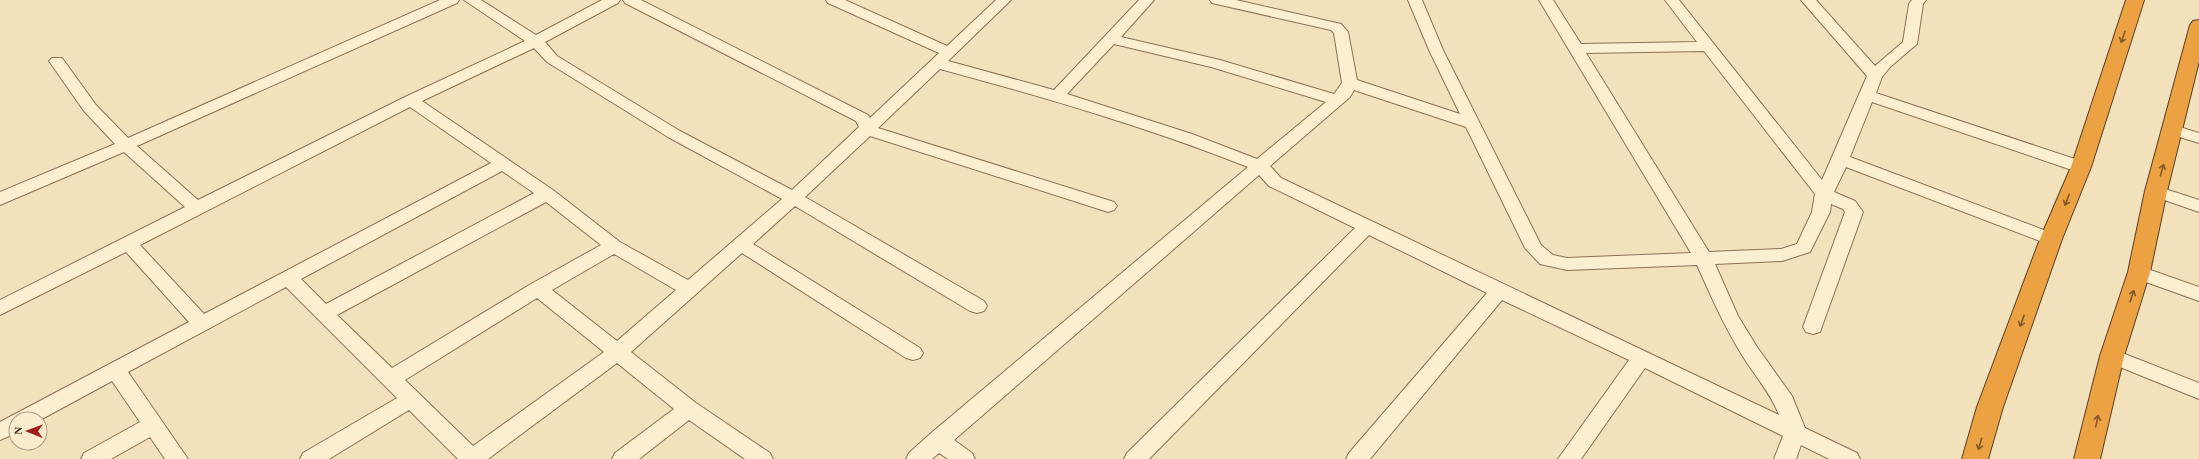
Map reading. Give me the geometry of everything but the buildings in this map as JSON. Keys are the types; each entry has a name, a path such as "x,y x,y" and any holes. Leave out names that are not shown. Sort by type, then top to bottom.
{"highway":[{"path":"1975,459 1990,407 2051,239 2081,167 2101,101 2135,0"},
{"path":"2091,458 2112,356 2139,272 2156,191 2199,25"}],"street":[{"path":"0,199 126,145 452,0"},
{"path":"471,0 536,41 552,59 667,130 794,198 976,306"},
{"path":"0,308 127,242 411,100 536,41 613,0"},
{"path":"630,0 862,118 869,130 1108,206"},
{"path":"833,0 948,52"},
{"path":"288,278 472,459 618,352 689,289 742,245 869,130 936,63 1004,0"},
{"path":"1057,96 1147,0"},
{"path":"916,459 1344,94 1350,83 1341,32 1336,27 1217,0"},
{"path":"1415,0 1436,50 1534,248 1547,260 1567,264 1782,255 1804,248 1822,212 1824,194 1841,159 1875,76 1885,64 1910,44 1916,4 1919,0"},
{"path":"1546,0 1704,259 1729,317 1750,352 1785,402 1796,432 1785,459"},
{"path":"1672,0 1824,194 1849,205 1854,212 1813,327"},
{"path":"1808,0 1875,76"},
{"path":"1112,39 1215,63 1337,100"},
{"path":"1577,49 1708,46"},
{"path":"57,61 90,108 126,145 196,208"},
{"path":"936,63 1057,96 1186,137 1260,166 1275,182 1499,291 1642,357 1849,459"},
{"path":"1350,83 1473,124"},
{"path":"1867,95 2081,167"},
{"path":"411,100 547,194 614,246 689,289"},
{"path":"2173,130 2199,138"},
{"path":"1841,159 2051,239"},
{"path":"38,411 502,164"},
{"path":"2156,191 2199,206"},
{"path":"323,314 547,194"},
{"path":"1136,459 1367,227"},
{"path":"127,242 201,323"},
{"path":"742,245 913,353"},
{"path":"391,378 538,289 614,246"},
{"path":"2139,272 2199,294"},
{"path":"538,289 689,409 762,459"},
{"path":"1357,459 1499,291"},
{"path":"2112,356 2199,391"},
{"path":"1569,459 1642,357"},
{"path":"115,369 177,459"},
{"path":"311,459 411,400"},
{"path":"623,459 689,409"},
{"path":"92,459 153,426"},
{"path":"938,440 964,459"}]}
